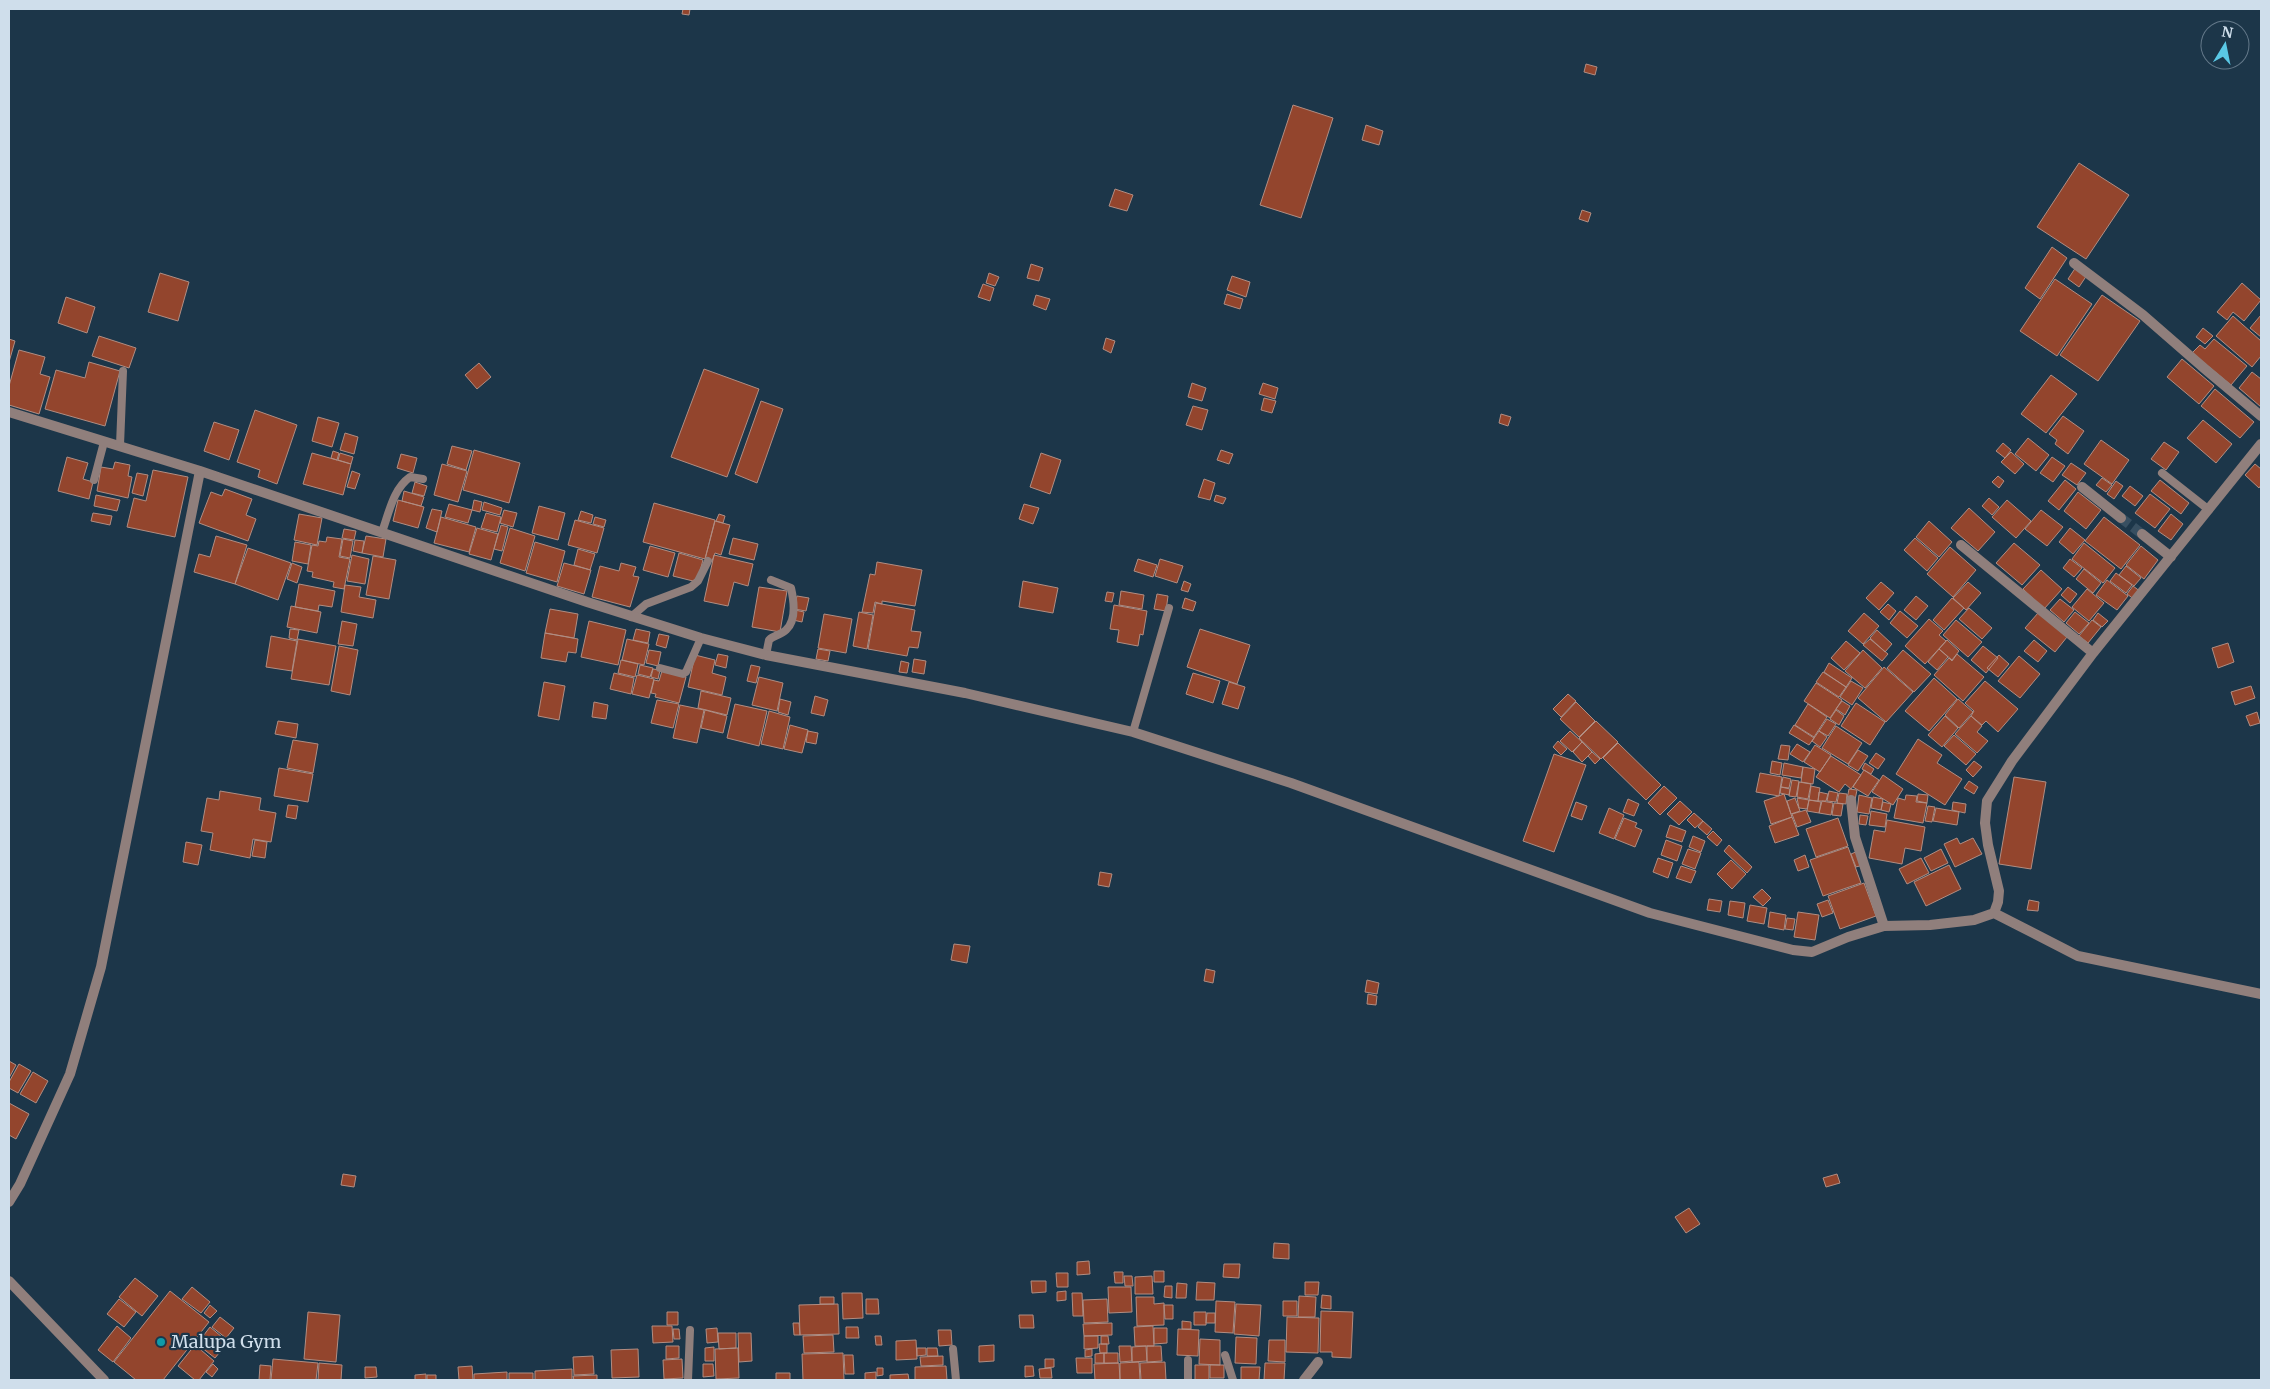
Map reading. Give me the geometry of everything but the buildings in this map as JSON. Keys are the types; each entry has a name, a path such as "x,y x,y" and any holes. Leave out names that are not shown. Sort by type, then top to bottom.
{"street":[{"path":"2074,262 2143,315 2261,416"},
{"path":"9,412 200,471 631,617 701,638 766,655 965,693 1133,732 1291,783 1650,913 1793,950 1812,952 1848,937 1884,926 1930,925 1974,920 1994,913 2078,956 2261,994"},
{"path":"1994,913 1999,891 1985,823 1987,801 2012,761 2093,653 2261,444"},
{"path":"9,1202 20,1184 70,1074 101,966 200,471"},
{"path":"2082,487 2121,518"},
{"path":"2142,534 2171,557"},
{"path":"1961,545 2093,653"},
{"path":"1851,800 1855,837 1884,926"},
{"path":"9,1282 104,1380"},
{"path":"1304,1380 1318,1362"}],"lane":[{"path":"120,445 123,371"},
{"path":"94,480 104,442"},
{"path":"2162,473 2208,510"},
{"path":"382,532 396,494 403,482 410,477 423,479"},
{"path":"631,617 646,604 691,587 698,581 708,561"},
{"path":"766,655 769,640 788,629 793,615 794,600 791,588 771,580"},
{"path":"1133,732 1169,608"},
{"path":"660,668 677,674 686,672 701,638"},
{"path":"688,1380 690,1330"},
{"path":"953,1349 956,1380"},
{"path":"1225,1355 1233,1380"},
{"path":"1188,1360 1188,1380"}],"tunnel":[{"path":"2121,518 2142,534"}],"place":[{"name":"Malupa Gym","path":"161,1342"}]}
